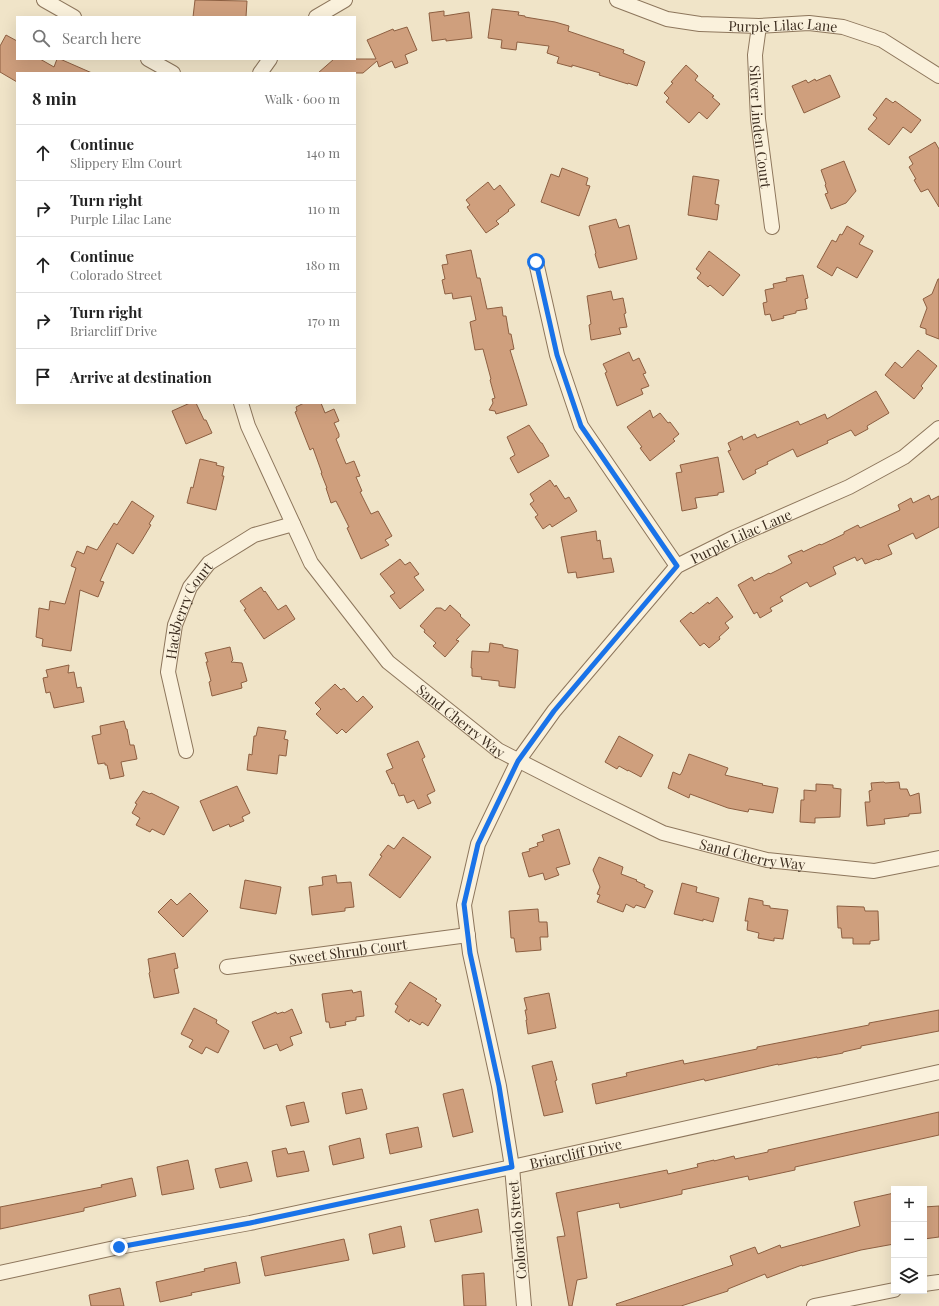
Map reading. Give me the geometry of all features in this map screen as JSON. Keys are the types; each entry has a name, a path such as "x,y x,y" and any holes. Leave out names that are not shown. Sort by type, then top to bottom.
{"street":[{"path":"44,0 72,16"},
{"path":"318,16 345,0"},
{"name":"Purple Lilac Lane","path":"617,0 667,19 700,24 759,26 809,23 843,27 882,40 939,76"},
{"name":"Silver Linden Court","path":"759,26 755,55 758,119 772,227"},
{"path":"150,60 171,72"},
{"path":"261,72 269,60"},
{"path":"536,262 557,355 581,426 677,566"},
{"name":"Sand Cherry Way","path":"241,404 248,426 311,562 388,662 498,750 663,833 767,860 874,871 939,858"},
{"name":"Purple Lilac Lane","path":"518,761 554,711 677,566 735,537 849,487 904,457 939,428"},
{"name":"Hackberry Court","path":"186,751 168,672 175,625 190,587 209,563 254,535 294,524"},
{"name":"Colorado Street","path":"518,761 478,844 464,904 470,953 499,1086 512,1167 524,1306"},
{"name":"Sweet Shrub Court","path":"227,967 468,935"},
{"name":"Briarcliff Drive","path":"0,1273 119,1247 250,1223 512,1167 939,1072"},
{"path":"927,1284 939,1282"},
{"path":"814,1306 891,1291"}],"building":[{"path":"195,0 247,1 246,16 193,16"},
{"path":"492,9 519,12 518,15 525,17 569,26 568,31 624,50 623,53 645,62 637,86 599,75 600,73 572,65 572,67 557,63 559,57 547,53 549,46 517,42 516,50 501,48 502,40 488,38"},
{"path":"444,11 444,16 469,12 472,38 432,41 429,13"},
{"path":"407,27 417,50 405,55 408,63 395,68 392,61 379,67 377,61 363,73 319,72 333,60 376,59 367,40 393,29 394,31"},
{"path":"6,35 16,40 16,60 42,60 54,67 57,60 62,60 90,72 16,72 16,81 0,72 0,46"},
{"path":"686,65 698,76 695,80 714,96 712,97 720,104 707,119 699,112 689,123 666,102 669,98 664,93 673,83 671,82"},
{"path":"830,75 840,97 804,113 792,86 806,80 808,83 815,79 816,81"},
{"path":"886,98 893,103 895,101 921,120 911,133 903,127 889,145 868,129 877,118 873,115"},
{"path":"935,142 939,149 939,207 928,189 921,192 909,167 913,164 909,157"},
{"path":"844,161 856,191 846,203 831,209 825,194 828,193 821,170"},
{"path":"562,168 588,178 586,185 590,186 579,216 541,202 551,174 559,177"},
{"path":"693,176 719,180 715,204 719,205 717,220 688,215"},
{"path":"488,182 494,190 500,185 515,205 496,221 499,224 486,233 467,207 470,205 466,200"},
{"path":"616,219 619,228 629,225 637,259 599,268 589,226"},
{"path":"847,226 864,236 859,244 873,251 857,278 837,267 832,276 817,267 832,240 836,242 840,234 842,235"},
{"path":"471,250 477,278 480,278 487,309 502,307 503,316 506,316 509,334 511,334 514,349 510,350 527,405 496,414 495,411 489,410 493,403 492,399 495,398 483,349 475,350 470,322 476,320 471,296 453,299 452,293 445,294 442,280 445,279 442,265 448,264 446,255"},
{"path":"709,251 740,275 723,296 710,285 708,287 697,278 701,273 696,269"},
{"path":"803,275 808,298 805,299 807,309 796,311 796,313 783,316 784,318 772,321 770,314 765,315 763,303 767,302 765,290 774,288 773,284 787,281 786,278"},
{"path":"938,279 939,339 926,334 926,329 920,327 927,308 923,299 932,294"},
{"path":"611,291 613,300 623,298 627,327 619,328 621,334 591,340 589,325 591,324 587,296"},
{"path":"918,350 937,366 921,386 923,388 914,399 885,375 895,362 902,368"},
{"path":"629,352 633,361 639,358 646,373 643,374 649,386 641,389 643,394 617,406 605,373 607,372 603,364"},
{"path":"876,391 889,413 867,426 868,429 855,436 851,430 827,441 828,443 797,457 793,449 767,462 768,464 755,470 756,473 743,480 728,451 731,450 728,443 742,436 743,440 755,434 757,438 798,421 800,425 825,414 827,419"},
{"path":"188,404 196,404 212,433 186,444 172,411"},
{"path":"302,404 321,404 325,413 334,409 339,421 334,423 339,434 339,437 336,439 346,464 354,461 360,476 356,477 362,491 360,492 371,514 378,511 392,536 385,540 389,545 361,559 347,528 349,527 336,501 331,503 313,448 310,450 295,412 297,411 296,407"},
{"path":"650,410 653,418 660,413 668,423 670,422 679,434 673,439 675,441 650,461 640,448 642,447 627,427"},
{"path":"529,425 549,456 518,473 510,458 515,455 507,437"},
{"path":"718,457 724,492 718,493 718,495 695,498 697,508 682,511 676,473 682,472 680,465"},
{"path":"200,459 217,463 216,465 224,467 222,476 224,476 216,510 187,503 191,487 193,488"},
{"path":"550,480 555,487 556,485 565,499 569,497 577,511 552,527 550,524 543,529 535,517 538,515 530,504 534,501 530,494"},
{"path":"929,495 931,500 939,496 939,527 916,539 913,533 888,545 892,554 878,560 877,559 865,564 862,558 857,561 855,557 833,567 836,574 810,587 807,582 780,597 783,601 770,608 772,611 760,618 757,612 754,614 738,585 752,577 754,581 792,563 788,556 802,550 803,552 820,544 821,545 844,534 844,532 858,525 860,528 900,510 898,505 911,498 913,503"},
{"path":"132,501 154,516 149,524 151,525 142,540 133,554 117,543 100,581 104,582 98,597 80,590 71,651 42,646 43,639 36,637 39,608 49,610 50,601 65,604 76,568 71,566 77,551 84,554 87,546 97,550 114,523 117,525"},
{"path":"596,531 597,541 600,540 603,559 611,558 614,572 577,578 576,572 568,573 561,537"},
{"path":"400,559 405,565 410,562 419,574 414,577 424,590 400,609 390,596 395,593 380,574"},
{"path":"261,587 278,610 286,605 295,619 264,639 244,610 246,609 240,601"},
{"path":"717,597 733,617 725,623 729,628 719,637 720,639 709,648 704,643 700,646 680,621 691,612 693,614"},
{"path":"450,605 470,625 456,640 459,641 445,657 433,646 436,643 420,626 436,608 441,608 445,611"},
{"path":"490,643 503,645 503,647 518,650 515,688 499,686 499,681 481,679 482,677 472,676 472,651 489,652"},
{"path":"230,647 233,660 231,662 242,663 247,681 241,683 242,688 212,696 209,682 211,681 206,662 208,662 205,653"},
{"path":"69,665 68,673 74,672 77,688 81,687 84,702 54,708 50,692 46,693 43,678 48,677 46,670"},
{"path":"335,684 341,690 344,688 357,702 363,696 373,707 346,733 342,729 337,734 316,714 321,709 315,703"},
{"path":"124,721 130,745 134,745 137,759 121,762 124,776 110,779 107,765 105,765 105,763 98,764 92,736 101,734 100,726"},
{"path":"258,727 286,731 284,739 288,740 286,756 279,755 277,774 247,770 249,754 252,755 254,736 256,736"},
{"path":"619,736 653,755 641,777 619,766 617,769 605,762"},
{"path":"418,741 425,757 422,759 435,791 427,795 431,803 418,809 414,800 407,803 404,795 399,796 394,783 392,784 386,771 393,768 387,754"},
{"path":"689,754 728,768 725,775 778,788 773,813 749,809 748,812 728,808 690,794 689,798 668,788 673,772 680,775"},
{"path":"899,782 900,789 907,789 910,796 919,793 921,813 884,819 885,824 867,826 865,802 870,802 869,791 872,790 871,783"},
{"path":"816,784 833,785 833,788 841,789 840,817 815,818 815,823 800,822 801,800 804,800 804,790 816,791"},
{"path":"237,786 250,813 242,817 244,821 230,827 229,824 213,831 200,801"},
{"path":"143,791 150,794 151,793 179,807 164,835 152,829 150,832 136,825 140,818 132,813 137,804 135,803"},
{"path":"559,829 570,864 556,868 559,875 545,880 543,873 529,877 522,853 530,851 529,849 538,846 537,843 544,841 542,835"},
{"path":"403,837 431,857 400,898 369,875 382,856 380,855 388,845 394,849"},
{"path":"599,857 623,867 621,874 637,880 636,881 645,885 644,887 653,891 645,908 636,905 634,908 626,904 623,912 597,902 600,895 597,894 600,887 593,870"},
{"path":"336,875 337,883 351,882 354,907 345,908 345,911 312,915 309,887 323,885 322,877"},
{"path":"245,880 281,887 276,914 240,908"},
{"path":"682,883 697,887 696,892 719,898 713,922 674,914"},
{"path":"190,893 208,911 183,937 158,912 171,899 177,905"},
{"path":"749,898 763,901 763,905 770,906 770,908 788,910 783,939 774,938 774,941 758,938 759,933 747,930 748,921 745,921"},
{"path":"837,906 864,907 865,911 878,911 879,940 870,941 870,944 853,944 853,938 842,938 841,928 838,928"},
{"path":"538,909 539,922 547,922 548,937 540,937 541,950 516,952 514,938 511,938 509,911"},
{"path":"175,953 178,968 174,969 179,993 154,998 148,959"},
{"path":"410,982 437,999 435,1001 441,1005 428,1026 422,1022 420,1025 410,1019 409,1022 395,1012 398,1006 395,1004"},
{"path":"352,990 353,993 361,991 364,1016 356,1017 356,1020 345,1022 346,1025 330,1028 329,1022 326,1022 322,994"},
{"path":"549,993 556,1028 528,1034 525,1010 527,1010 524,998"},
{"path":"194,1008 217,1020 216,1023 229,1031 218,1053 206,1047 202,1054 189,1047 193,1040 181,1034"},
{"path":"292,1009 302,1033 290,1037 293,1045 280,1051 277,1044 264,1049 252,1022 276,1012 277,1014 284,1013"},
{"path":"939,1010 939,1031 861,1046 861,1048 843,1053 778,1064 705,1081 704,1079 596,1104 592,1084 627,1076 626,1073 683,1060 684,1064 757,1049 757,1047 869,1025 869,1023"},
{"path":"552,1061 557,1080 555,1081 563,1112 544,1116 532,1066"},
{"path":"362,1089 367,1109 346,1114 342,1093"},
{"path":"463,1089 473,1132 453,1137 443,1094"},
{"path":"304,1102 309,1122 291,1126 286,1106"},
{"path":"939,1112 939,1135 795,1167 795,1170 749,1180 748,1176 682,1190 682,1194 620,1208 619,1203 577,1212 587,1278 577,1280 572,1306 569,1306 557,1237 565,1236 556,1193 667,1170 668,1174 698,1167 697,1164 714,1160 734,1156 735,1159 768,1152 768,1150"},
{"path":"418,1127 422,1147 390,1154 386,1134"},
{"path":"360,1138 364,1158 333,1165 329,1146"},
{"path":"286,1148 288,1154 304,1151 309,1171 277,1177 272,1151"},
{"path":"188,1160 194,1189 162,1195 157,1167"},
{"path":"247,1162 252,1181 220,1188 215,1169"},
{"path":"132,1178 136,1196 84,1208 84,1211 0,1229 0,1207 102,1187 101,1185"},
{"path":"891,1194 891,1245 861,1250 802,1265 767,1278 765,1274 728,1289 728,1291 681,1306 617,1306 616,1304 733,1265 730,1256 755,1247 758,1254 780,1245 781,1248 860,1226 854,1202"},
{"path":"939,1206 939,1237 927,1239 927,1207"},
{"path":"478,1209 482,1232 435,1242 430,1220"},
{"path":"401,1226 405,1247 373,1254 369,1234"},
{"path":"344,1239 349,1260 265,1276 261,1257"},
{"path":"236,1262 240,1283 191,1293 192,1295 160,1302 156,1282 205,1271 204,1269"},
{"path":"484,1273 486,1306 464,1306 462,1275"},
{"path":"120,1288 124,1306 91,1306 89,1295"}],"route":[{"path":"119,1247 250,1223 512,1167 499,1086 470,953 464,904 478,844 518,761 554,711 677,566 581,426 557,355 536,262"}]}
